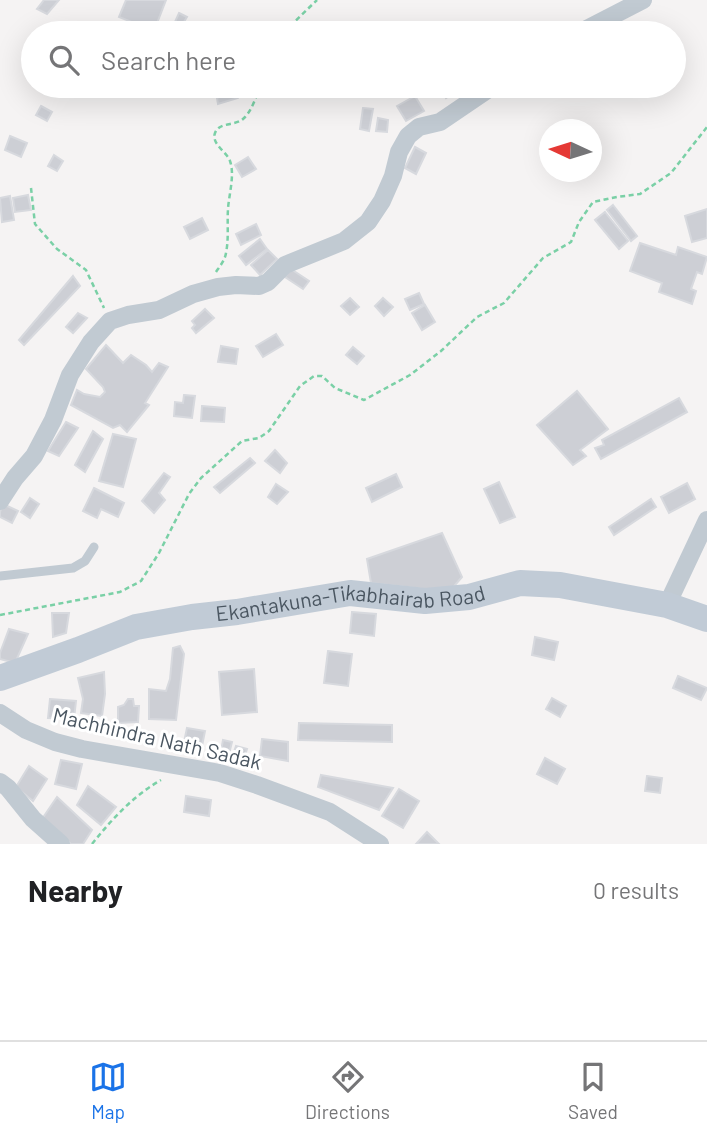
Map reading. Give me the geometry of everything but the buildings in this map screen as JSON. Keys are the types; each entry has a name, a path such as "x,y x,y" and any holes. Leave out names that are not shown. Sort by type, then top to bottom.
{"main road":[{"name":"Ekantakuna-Tikabhairab Road","path":"0,678 136,627 350,593 425,601 469,597 520,583 560,585 667,605 707,619"}],"street":[{"path":"602,21 643,0"},
{"path":"0,501 34,456 70,375 91,342 110,321 159,310 193,294 218,287 259,286 268,282 285,265 344,241 368,222 382,201 393,176 399,152 408,136 419,127 440,122 475,98"},
{"path":"667,605 707,520"},
{"name":"Machhindra Nath Sadak","path":"0,713 26,730 55,742 220,773 257,785 330,813 380,844"},
{"path":"0,782 33,819 61,844"}],"lane":[{"path":"0,576 73,568 86,561 94,547"}],"path":[{"path":"295,21 317,0"},
{"path":"193,294 215,273 226,256 230,162 214,136 227,124 244,118 255,98"},
{"path":"0,615 120,592 141,581 159,553 189,494 201,478 242,441 259,438 269,431 300,387 314,376 322,376 335,388 364,400 410,374 442,351 477,317 504,303 543,258 570,242 579,222 593,202 640,194 671,173 707,127"},
{"path":"31,188 35,224 57,249 86,270 110,321"},
{"path":"92,844 136,796 160,780 170,778"}]}
